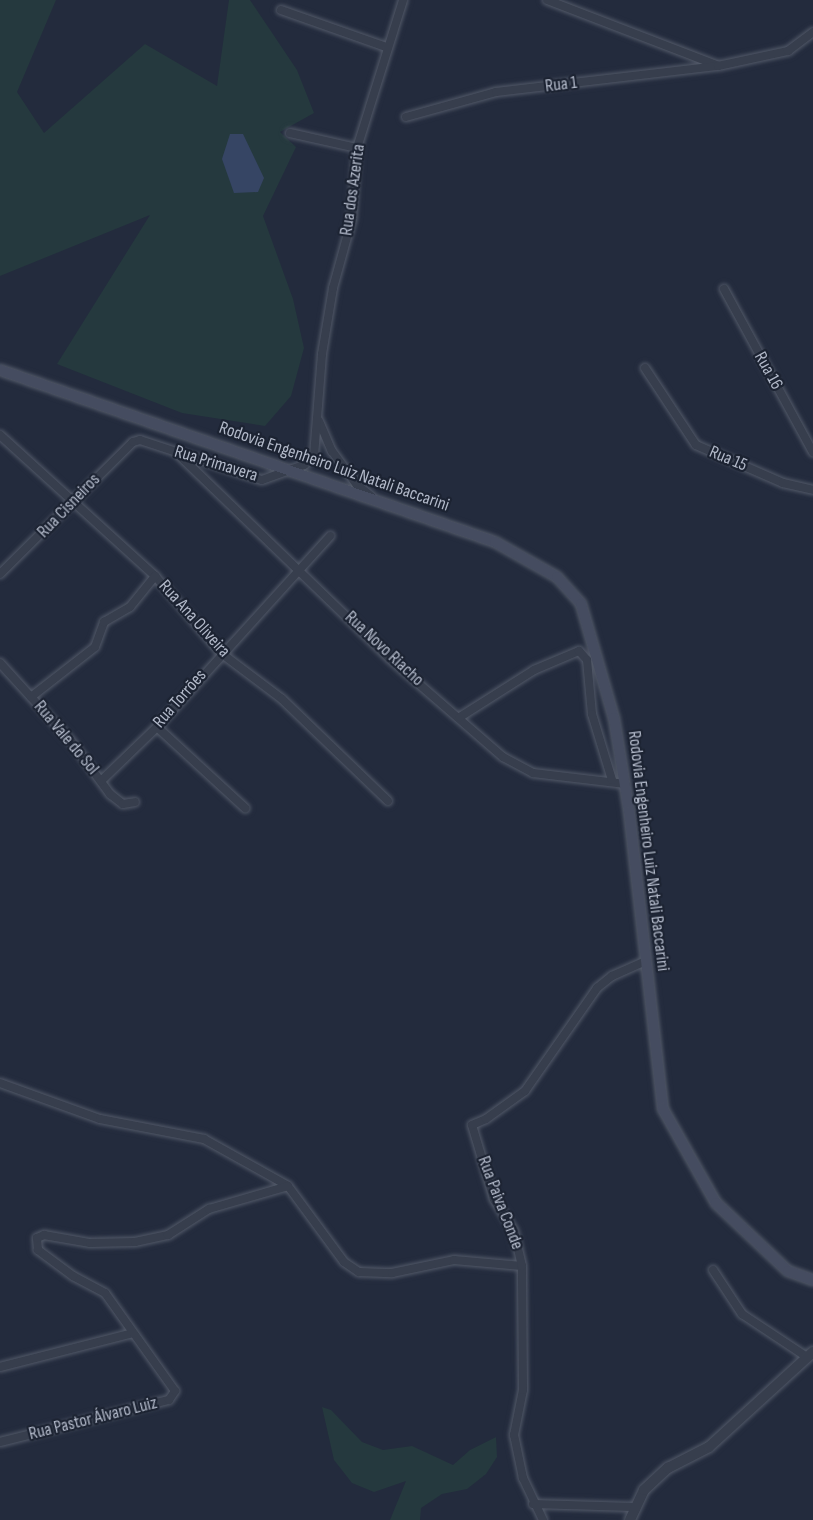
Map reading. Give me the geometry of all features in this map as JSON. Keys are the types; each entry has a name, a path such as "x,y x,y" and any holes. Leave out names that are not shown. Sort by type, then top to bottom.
{"main road":[{"name":"Rodovia Engenheiro Luiz Natali Baccarini","path":"0,370 292,468 495,542 530,558 557,577 581,604 614,718 625,784 663,1109 716,1203 788,1271 813,1280"}],"street":[{"name":"Rua dos Azerita","path":"292,468 304,465 314,456 322,354 333,288 352,219 357,148 386,47 403,0"},
{"path":"547,0 718,66"},
{"path":"281,10 386,47"},
{"name":"Rua 1","path":"406,117 496,92 718,66 788,51 813,32"},
{"path":"290,133 357,148"},
{"name":"Rua 16","path":"724,289 813,452"},
{"name":"Rua 15","path":"645,368 696,445 783,483 813,490"},
{"path":"318,420 332,452 357,484 373,497"},
{"name":"Rua Ana Oliveira","path":"0,435 156,576 221,653 282,699 388,801"},
{"name":"Rua Primavera","path":"140,440 262,480 292,468"},
{"name":"Rua Cisneiros","path":"0,574 133,442 140,440"},
{"name":"Rua Novo Riacho","path":"176,452 300,569 389,658 460,717 503,757 533,773 612,780 625,784"},
{"name":"Rua Torrões","path":"102,781 157,727 221,653 330,536"},
{"path":"31,697 95,647 104,622 130,607 156,576"},
{"path":"460,717 534,670 579,651 586,660 592,714 612,780"},
{"name":"Rua Vale do Sol","path":"0,663 123,804 135,802"},
{"path":"157,727 245,808"},
{"name":"Rua Paiva Conde","path":"543,1520 533,1504 514,1435 523,1389 522,1266 514,1231 494,1199 472,1125 486,1119 525,1091 597,988 612,976 645,961"},
{"path":"0,1083 100,1119 204,1139 288,1186 344,1262 359,1272 392,1273 454,1260 522,1266"},
{"path":"0,1367 133,1334 105,1293 74,1276 38,1250 37,1238 44,1235 90,1243 135,1242 168,1234 209,1209 288,1186"},
{"path":"630,1520 633,1507 644,1490 668,1468 709,1448 810,1354 742,1314 713,1270"},
{"name":"Rua Pastor Álvaro Luiz","path":"0,1442 169,1400 175,1391 173,1384 133,1334"},
{"path":"533,1504 633,1507"}],"green space":[{"path":"0,0 56,0 17,92 44,133 145,44 217,86 229,0 250,0 297,70 314,113 280,132 296,147 263,216 293,299 304,348 291,396 265,426 182,413 57,364 150,215 0,276"},
{"path":"322,1407 331,1410 362,1442 383,1450 412,1446 453,1465 470,1450 496,1437 497,1457 486,1474 467,1489 442,1494 421,1508 420,1520 390,1520 406,1481 374,1492 352,1483 334,1460"}],"water":[{"path":"230,134 243,134 264,178 258,192 234,193 222,159"}]}
